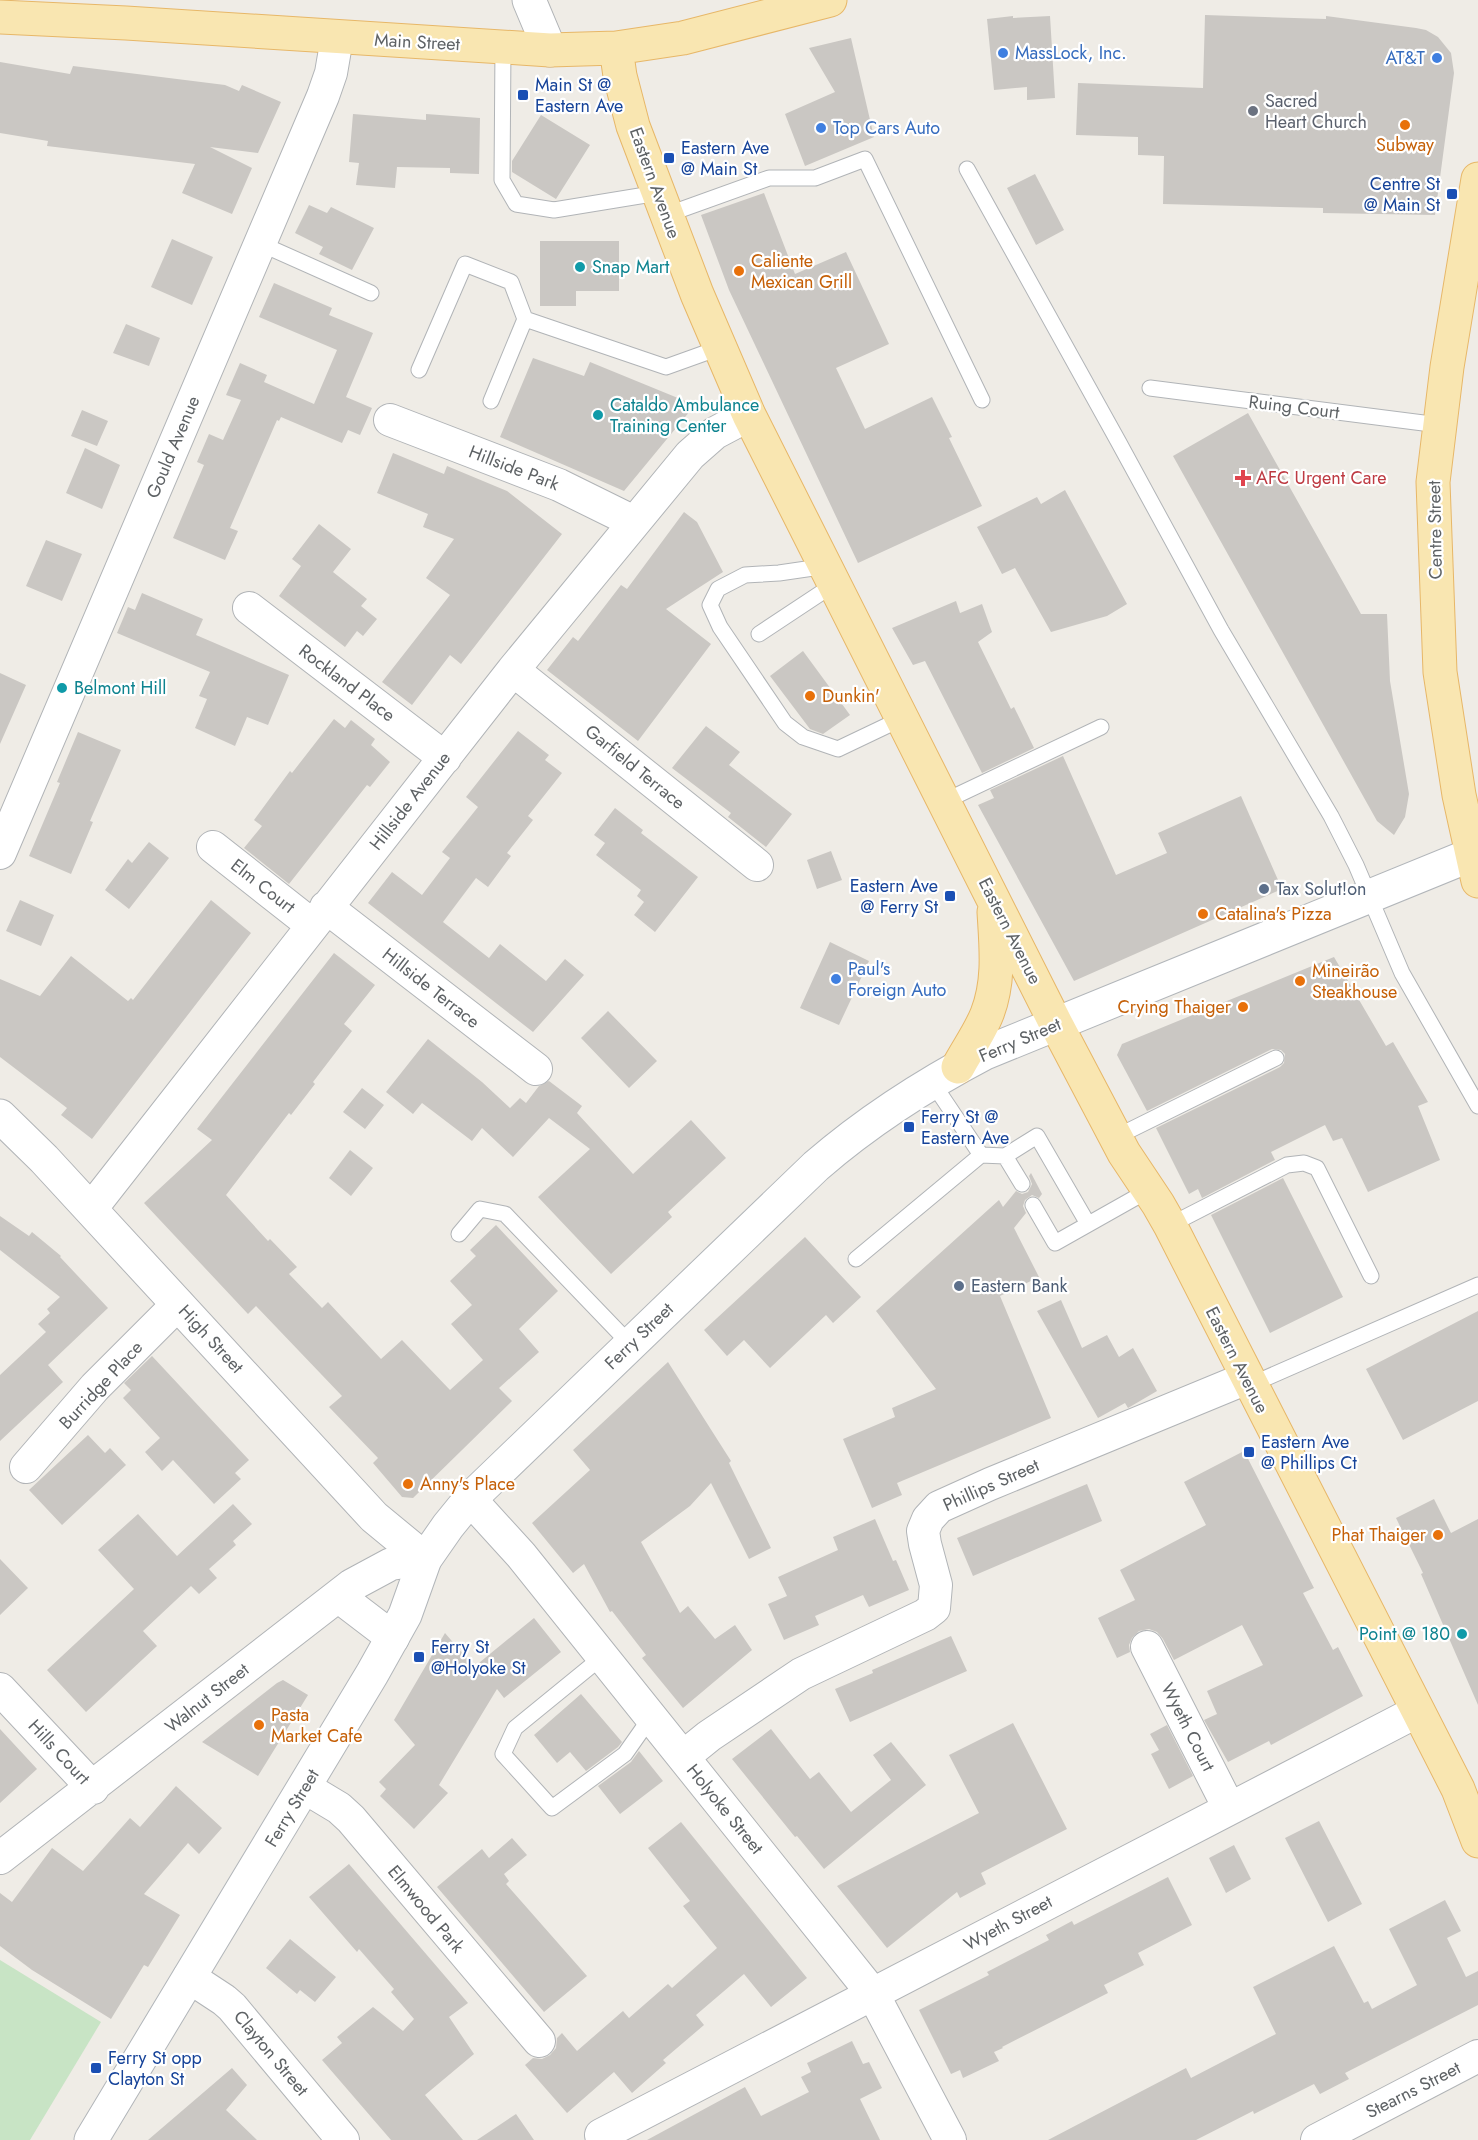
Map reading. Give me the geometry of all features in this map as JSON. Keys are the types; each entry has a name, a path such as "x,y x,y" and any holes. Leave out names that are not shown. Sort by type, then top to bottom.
{"main road":[{"path":"529,0 550,50"},
{"name":"Main Street","path":"0,17 80,15 337,38 550,50 616,48 683,38 795,5 830,0"},
{"name":"Eastern Avenue","path":"616,48 626,102 662,204 719,348 749,415 1056,1024 1116,1137 1170,1225 1416,1712 1468,1785 1478,1841"},
{"name":"Centre Street","path":"1476,863 1449,738 1440,672 1434,482 1439,425 1478,179"},
{"name":"Ferry Street","path":"92,2140 393,1638 408,1608 425,1559 470,1499 823,1160 874,1119 945,1075 994,1049 1369,896 1476,863"},
{"path":"945,1075 987,1014 997,962 993,898"},
{"name":"High Street","path":"0,1116 30,1144 91,1209 374,1517 425,1559"}],"street":[{"name":"Gould Avenue","path":"0,853 323,96 331,73 337,38"},
{"name":"Hillside Avenue","path":"91,1209 513,670 634,522 701,443 749,415"},
{"name":"Hillside Park","path":"390,420 559,484 634,522"},
{"name":"Rockland Place","path":"249,608 445,758"},
{"name":"Garfield Terrace","path":"513,670 757,865"},
{"name":"Elm Court","path":"213,847 319,916"},
{"name":"Hillside Terrace","path":"319,916 536,1069"},
{"name":"Burridge Place","path":"26,1467 95,1387 178,1304"},
{"name":"Phillips Street","path":"683,1757 801,1674 925,1615 934,1608 936,1585 923,1531 928,1519 939,1508 990,1484 1248,1381"},
{"name":"Holyoke Street","path":"470,1499 521,1555 873,1994 950,2140"},
{"name":"Walnut Street","path":"0,1858 366,1576 391,1564 425,1559"},
{"path":"338,1596 393,1638"},
{"name":"Wyeth Court","path":"1147,1647 1228,1808"},
{"name":"Hills Court","path":"0,1689 93,1788"},
{"name":"Wyeth Street","path":"615,2134 873,1994 1416,1712"},
{"name":"Elmwood Park","path":"304,1787 351,1819 538,2041"},
{"name":"Clayton Street","path":"189,1977 232,2007 343,2140"},
{"name":"Stearns Street","path":"1317,2140 1478,2056"}],"lane":[{"path":"503,47 502,180 516,204 554,210 662,204 769,178 815,178 865,159 982,400"},
{"path":"967,169 1221,630 1331,816 1406,980 1478,1106"},
{"path":"259,243 371,293"},
{"path":"419,370 465,264 511,282 525,319 491,401"},
{"path":"525,319 666,367 719,348"},
{"name":"Ruing Court","path":"1150,388 1439,425"},
{"path":"759,634 831,574"},
{"path":"831,574 745,575 718,589 710,605 720,627 786,723 803,737 838,750 903,718"},
{"path":"945,801 1101,727"},
{"path":"1116,1137 1276,1058"},
{"path":"945,1075 981,1155"},
{"path":"856,1258 981,1155 1005,1156 1037,1136 1088,1224"},
{"path":"1005,1156 1022,1184"},
{"path":"1170,1225 1287,1165 1304,1163 1317,1168 1371,1276"},
{"path":"1033,1205 1055,1243 1149,1190"},
{"path":"459,1234 480,1209 505,1214 630,1344"},
{"path":"1248,1381 1478,1285"},
{"path":"602,1657 515,1728 503,1754 552,1808 625,1754 651,1717"}],"green space":[{"path":"0,1960 101,2022 30,2140 0,2140"}],"building":[{"path":"1205,15 1326,19 1326,16 1416,28 1426,30 1438,37 1451,53 1454,73 1435,215 1323,213 1323,208 1163,204 1164,156 1138,155 1138,137 1076,135 1078,83 1203,88"},
{"path":"1013,16 1013,18 1050,16 1055,98 1027,100 1027,87 994,90 987,19"},
{"path":"851,38 874,137 805,166 785,114 835,92 809,48"},
{"path":"0,62 70,74 73,66 225,85 239,91 242,85 281,102 258,153 210,147 252,168 232,214 182,193 195,164 47,146 48,141 0,133"},
{"path":"353,114 426,120 426,114 480,118 479,174 450,173 450,168 397,167 395,188 356,185 359,163 349,162"},
{"path":"541,115 590,145 556,199 512,172 512,161"},
{"path":"1035,174 1064,230 1036,245 1007,188"},
{"path":"764,193 795,274 846,252 889,344 836,368 865,429 932,397 982,506 858,563 729,290 701,215"},
{"path":"309,205 327,213 331,207 374,228 352,270 319,254 323,247 295,233"},
{"path":"172,239 213,257 192,305 151,287"},
{"name":"Snap Mart","path":"540,241 619,241 619,291 576,291 576,306 540,306"},
{"path":"274,283 332,308 329,315 373,333 346,397 372,408 360,435 348,430 342,443 281,417 279,421 277,420 230,528 238,531 225,560 173,538 204,465 197,462 209,434 223,440 241,400 226,395 240,363 267,375 264,382 314,404 337,350 259,317"},
{"path":"126,324 160,338 149,366 113,353"},
{"name":"Cataldo Ambulance Training Center","path":"533,358 584,376 590,362 695,405 624,491 500,437"},
{"path":"82,410 108,421 97,446 71,436"},
{"path":"1248,413 1361,614 1387,614 1390,681 1409,794 1405,817 1394,835 1377,821 1173,456"},
{"path":"85,448 120,465 102,509 66,493"},
{"path":"393,453 444,474 447,466 507,491 562,534 461,664 450,655 412,705 382,682 450,595 426,578 454,539 423,527 428,514 377,493"},
{"path":"1065,490 1127,604 1107,616 1051,632 1015,568 1002,574 977,527 1037,497 1041,504"},
{"path":"684,512 697,522 723,572 666,609 711,644 638,741 547,670 573,637 578,641 621,585 627,589"},
{"path":"319,524 351,549 333,572 367,599 361,606 377,619 363,636 357,631 345,647 279,596 301,566 292,559"},
{"path":"46,540 82,554 62,601 26,586"},
{"path":"142,593 203,619 196,635 289,675 268,725 247,717 235,746 195,728 207,699 199,696 210,672 117,633 128,607 135,610"},
{"path":"956,601 960,613 982,604 992,632 978,642 1011,709 1014,707 1034,748 982,773 925,661 913,665 892,628"},
{"name":"Dunkin'","path":"803,651 850,715 823,734 810,729 770,676"},
{"path":"0,673 26,685 0,744"},
{"path":"334,719 345,728 351,720 375,739 371,745 390,762 370,787 367,785 289,884 244,848 262,826 254,820 290,771 292,773"},
{"path":"706,726 740,752 729,765 792,814 766,847 728,817 731,813 672,768"},
{"path":"518,731 549,755 545,760 562,773 528,816 533,820 507,853 511,856 488,887 476,878 443,922 489,958 500,944 546,981 565,959 584,975 533,1032 368,903 392,872 422,895 450,858 442,852 478,807 466,797"},
{"path":"78,732 121,750 90,821 93,822 71,874 29,856 60,783 57,782"},
{"path":"1063,756 1116,875 1167,853 1158,833 1241,796 1282,889 1074,981 978,805 994,798 990,790"},
{"path":"615,808 643,830 641,833 698,877 655,932 634,915 644,902 637,896 641,890 596,855 605,843 594,835"},
{"path":"149,842 169,858 129,909 105,890 128,859 132,863"},
{"path":"831,851 842,880 817,889 807,860"},
{"path":"20,900 54,915 41,946 6,931"},
{"path":"211,900 251,933 92,1139 61,1115 67,1108 0,1057 0,979 40,996 71,956 128,1001 131,998 133,1000"},
{"path":"830,942 869,961 839,1025 800,1008"},
{"path":"334,953 375,985 344,1024 352,1031 313,1082 315,1084 291,1115 289,1113 226,1195 268,1241 270,1239 297,1267 289,1274 322,1308 328,1302 381,1359 402,1340 450,1390 483,1360 451,1324 472,1305 450,1281 476,1256 470,1250 496,1225 558,1291 519,1329 539,1352 499,1388 512,1401 413,1498 402,1497 373,1463 378,1458 329,1407 342,1396 256,1306 248,1314 144,1203 212,1140 197,1129"},
{"path":"1334,957 1386,1046 1393,1042 1428,1102 1418,1106 1440,1160 1368,1192 1342,1138 1333,1141 1325,1125 1271,1152 1275,1160 1202,1198 1198,1189 1189,1194 1156,1128 1280,1067 1284,1063 1285,1054 1281,1050 1272,1049 1147,1111 1117,1055 1122,1044"},
{"path":"608,1011 657,1061 629,1088 581,1038"},
{"path":"428,1039 482,1082 510,1108 520,1098 526,1103 539,1086 549,1081 582,1106 577,1113 633,1174 691,1120 726,1158 668,1212 672,1217 611,1274 538,1197 590,1149 549,1118 513,1157 482,1128 472,1141 422,1103 413,1114 386,1092"},
{"path":"362,1088 384,1105 365,1129 343,1112"},
{"path":"350,1150 373,1168 351,1196 329,1178"},
{"path":"1031,1173 1042,1194 1039,1198 1032,1195 1025,1200 1023,1206 1026,1213 1014,1228 1039,1277 1000,1296 1051,1418 897,1483 902,1495 872,1508 843,1439 895,1417 892,1408 936,1389 876,1311 999,1200 1003,1207 1016,1191 1022,1194 1028,1192 1032,1184 1029,1176"},
{"path":"1283,1178 1343,1297 1270,1333 1211,1215"},
{"path":"0,1216 29,1236 32,1232 61,1256 108,1308 48,1365 63,1382 0,1441 0,1375 46,1332 38,1324 50,1313 47,1309 60,1297 0,1250"},
{"path":"805,1237 861,1297 833,1323 826,1315 770,1368 744,1340 727,1356 704,1330"},
{"path":"1061,1300 1082,1348 1107,1335 1119,1357 1133,1348 1157,1391 1128,1408 1125,1403 1098,1418 1037,1311"},
{"path":"1478,1311 1478,1401 1403,1440 1366,1369"},
{"path":"152,1356 249,1460 235,1473 241,1479 214,1504 173,1460 162,1471 145,1452 160,1438 123,1398 131,1390 124,1383"},
{"path":"668,1362 731,1461 729,1463 771,1548 749,1559 711,1483 690,1506 641,1542 680,1613 688,1606 715,1639 735,1625 752,1650 683,1708 642,1658 646,1655 612,1611 610,1612 584,1564 573,1573 532,1523 590,1470 573,1450"},
{"path":"88,1435 105,1453 110,1448 126,1465 62,1525 29,1490"},
{"path":"1244,1451 1314,1588 1303,1593 1333,1650 1338,1647 1363,1696 1271,1745 1269,1741 1228,1762 1204,1720 1217,1714 1207,1691 1263,1665 1242,1625 1174,1660 1157,1632 1149,1629 1139,1631 1129,1645 1130,1652 1117,1658 1098,1618 1135,1600 1120,1570 1206,1525 1184,1482"},
{"path":"1087,1484 1102,1521 973,1576 957,1538"},
{"path":"1434,1499 1451,1533 1478,1519 1478,1705 1421,1574 1423,1573 1396,1518"},
{"path":"233,1504 252,1524 233,1541 236,1545 209,1569 217,1578 199,1594 191,1586 143,1631 157,1646 86,1712 47,1670 134,1589 98,1550 138,1514 177,1556"},
{"path":"875,1519 893,1561 896,1560 909,1590 869,1607 863,1595 815,1616 819,1625 784,1640 768,1604 787,1596 778,1577 838,1550 833,1537"},
{"path":"0,1559 28,1588 0,1615"},
{"path":"534,1618 561,1652 504,1698 497,1689 439,1785 448,1793 414,1829 380,1796 386,1789 379,1782 415,1745 394,1720 445,1633 474,1667"},
{"path":"951,1636 967,1671 850,1722 835,1689 873,1673 872,1670"},
{"path":"283,1680 308,1695 258,1776 202,1742 277,1683"},
{"path":"581,1694 622,1742 586,1771 570,1752 557,1763 534,1735"},
{"path":"1013,1723 1067,1829 981,1873 986,1884 960,1898 957,1892 887,1948 837,1886 979,1813 949,1755"},
{"path":"1167,1725 1193,1776 1169,1789 1151,1754 1159,1750 1150,1734"},
{"path":"0,1729 37,1769 0,1803"},
{"path":"771,1729 810,1779 819,1772 851,1812 891,1780 873,1755 891,1742 926,1785 824,1869 732,1759"},
{"path":"639,1751 663,1781 620,1814 598,1786 631,1762"},
{"path":"176,1786 222,1828 199,1854 188,1843 144,1894 180,1915 148,1967 144,1965 111,2019 32,1970 0,1946 0,1893 12,1902 52,1848 83,1871 130,1818 140,1827"},
{"path":"1319,1821 1362,1904 1328,1922 1285,1838"},
{"path":"681,1822 807,1978 771,2007 744,1974 696,2015 704,2025 663,2060 666,2063 632,2093 614,2072 567,2113 525,2065 533,2058 542,2059 550,2055 556,2048 557,2038 562,2033 577,2051 623,2011 629,2018 668,1984 672,1988 717,1948 683,1906 690,1901 648,1848"},
{"path":"512,1838 527,1855 504,1874 509,1881 506,1884 587,1976 544,2012 437,1887 482,1849 489,1858"},
{"path":"1234,1845 1251,1879 1226,1893 1209,1858"},
{"path":"349,1864 468,2003 449,2017 474,2054 425,2095 463,2140 391,2140 322,2060 342,2043 337,2037 373,2007 403,2031 414,2019 391,1992 394,1989 359,1949 357,1952 309,1897"},
{"path":"1168,1877 1192,1925 1138,1953 1144,1965 1104,1985 1108,1993 994,2052 999,2061 963,2078 960,2070 951,2074 919,2010 989,1975 987,1972 1049,1940 1046,1935 1072,1921 1074,1925"},
{"path":"1445,1900 1461,1931 1447,1938 1466,1977 1478,1971 1478,2005 1345,2073 1349,2079 1320,2094 1314,2084 1196,2140 1048,2140 1186,2068 1191,2078 1276,2034 1253,1987 1334,1946 1364,2003 1368,2001 1372,2009 1417,1985 1389,1929"},
{"path":"290,1939 336,1977 315,2002 300,1990 297,1994 266,1968"},
{"path":"852,2041 863,2064 869,2062 882,2088 860,2099 880,2140 647,2140 745,2087 761,2116 809,2092 801,2077 811,2072 807,2063"},
{"path":"232,2068 247,2085 226,2110 257,2140 148,2140"},
{"path":"516,2114 534,2140 477,2140"}],"place":[{"name":"MassLock, Inc.","path":"1003,53"},
{"name":"AT&T","path":"1437,58"},
{"name":"Main St @ Eastern Ave","path":"523,95"},
{"name":"Sacred Heart Church","path":"1253,111"},
{"name":"Subway","path":"1405,125"},
{"name":"Top Cars Auto","path":"821,128"},
{"name":"Eastern Ave @ Main St","path":"669,158"},
{"name":"Centre St @ Main St","path":"1452,194"},
{"name":"Snap Mart","path":"580,267"},
{"name":"Caliente Mexican Grill","path":"739,271"},
{"name":"Cataldo Ambulance Training Center","path":"598,415"},
{"name":"AFC Urgent Care","path":"1243,478"},
{"name":"Belmont Hill","path":"62,688"},
{"name":"Dunkin'","path":"810,696"},
{"name":"Tax Solut!on","path":"1264,889"},
{"name":"Eastern Ave @ Ferry St","path":"950,896"},
{"name":"Catalina's Pizza","path":"1203,914"},
{"name":"Paul's Foreign Auto","path":"836,979"},
{"name":"Mineirão Steakhouse","path":"1300,981"},
{"name":"Crying Thaiger","path":"1243,1007"},
{"name":"Ferry St @ Eastern Ave","path":"909,1127"},
{"name":"Eastern Bank","path":"959,1286"},
{"name":"Eastern Ave @ Phillips Ct","path":"1249,1452"},
{"name":"Anny's Place","path":"408,1484"},
{"name":"Phat Thaiger","path":"1438,1535"},
{"name":"Point @ 180","path":"1462,1634"},
{"name":"Ferry St @Holyoke St","path":"419,1657"},
{"name":"Pasta Market Cafe","path":"259,1725"},
{"name":"Ferry St opp Clayton St","path":"96,2068"}]}
